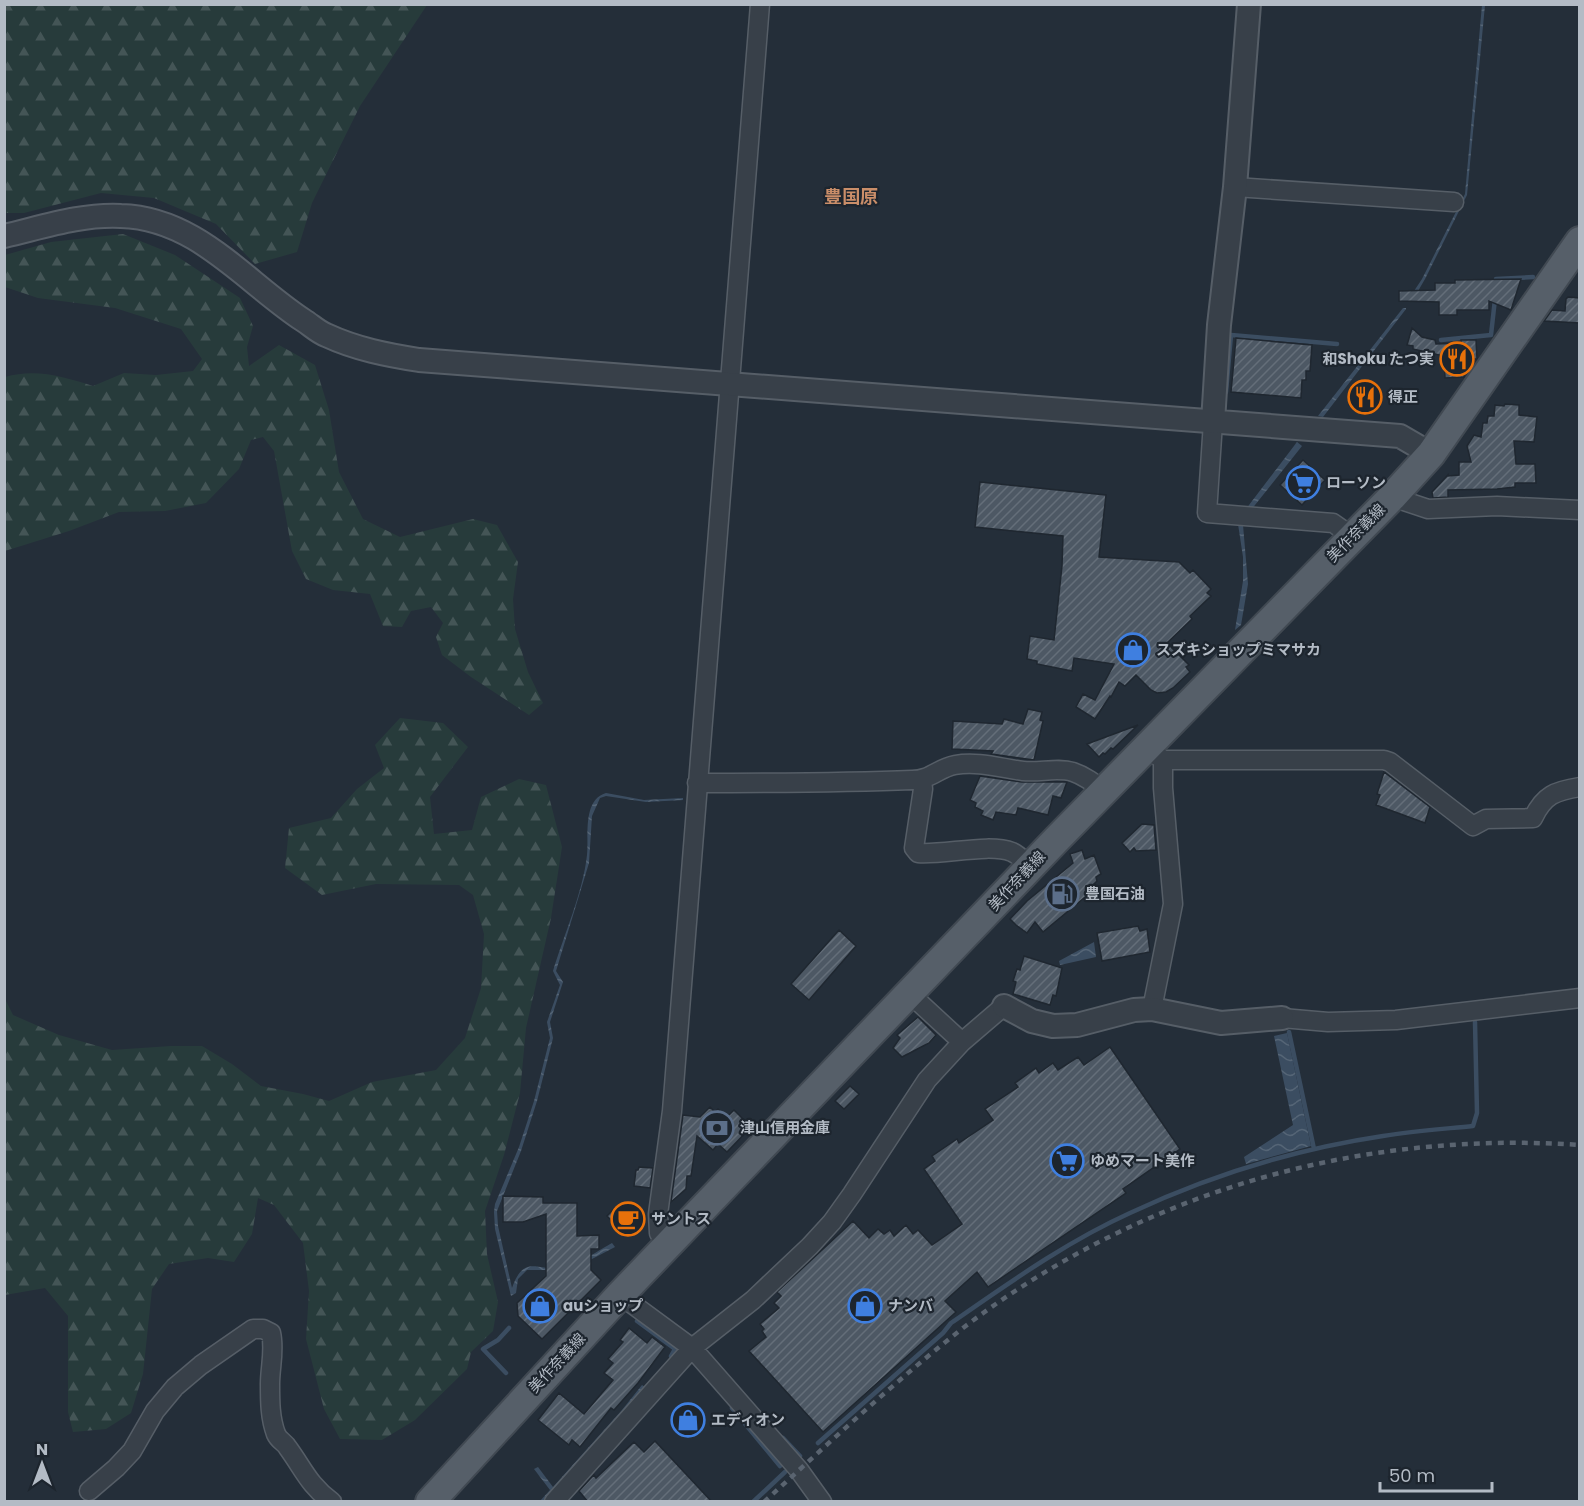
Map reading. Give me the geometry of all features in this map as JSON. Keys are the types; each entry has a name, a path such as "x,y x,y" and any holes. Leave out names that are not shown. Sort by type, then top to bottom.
{"main road":[{"name":"美作奈義線","path":"430,1502 620,1295 1104,791 1155,754 1392,497 1431,454 1580,241"}],"street":[{"path":"667,1247 659,1233 658,1214 672,1111 760,4"},
{"path":"1249,4 1235,187 1219,325 1207,513 1332,524 1353,537"},
{"path":"1235,187 1454,202"},
{"path":"4,236 82,217 122,216 158,222 191,235 218,253 279,304 325,335 372,352 418,360 1400,436 1431,454"},
{"path":"1392,497 1428,509 1497,506 1580,510"},
{"path":"1152,1010 1173,904 1163,788 1155,754 1384,760 1390,762 1473,826 1486,819 1533,818 1539,805 1557,790 1580,788"},
{"path":"697,783 922,780 954,765 983,764 1023,771 1072,772 1090,780 1104,791"},
{"path":"922,780 923,789 914,848 918,853 993,849 1013,852 1031,867"},
{"path":"910,994 962,1042"},
{"path":"554,1502 692,1348 782,1275 832,1222 927,1080 962,1042 1004,1006 1032,1021 1053,1026 1077,1025 1134,1010 1152,1010 1221,1023 1282,1018 1328,1022 1396,1020 1580,998"},
{"path":"620,1295 692,1348 799,1470 822,1502"},
{"path":"88,1491 116,1468 132,1451 155,1411 175,1387 201,1365 245,1334 253,1329 263,1329 271,1333 273,1343 270,1407 275,1432 279,1439 287,1445 310,1483 332,1502"}],"green space":[{"path":"5,4 427,5 360,106 312,203 297,252 255,264 216,224 154,198 101,193 24,213 5,213"},
{"path":"123,234 175,255 240,298 253,326 247,347 249,366 279,345 315,365 329,410 339,472 363,519 400,537 473,519 497,525 518,562 513,599 515,629 528,672 543,703 529,715 442,655 436,637 443,623 431,607 411,611 402,627 383,626 370,594 333,590 306,579 292,551 274,451 263,437 251,440 239,469 206,503 165,511 119,512 5,551 5,377 16,374 39,374 61,377 93,386 124,373 156,375 193,371 202,359 181,329 115,308 38,298 5,287 5,255 51,242"},
{"path":"400,718 443,723 468,747 430,797 434,834 472,830 481,797 519,779 546,785 562,847 551,918 526,1028 520,1093 504,1155 485,1211 487,1254 498,1302 493,1331 471,1352 467,1369 415,1420 382,1440 340,1439 324,1409 306,1339 309,1291 303,1243 274,1205 258,1198 252,1234 234,1262 208,1258 169,1264 152,1289 143,1374 131,1413 106,1429 73,1432 68,1412 68,1316 45,1288 5,1295 5,999 13,1015 59,1035 112,1050 202,1046 232,1064 261,1086 329,1101 372,1082 436,1070 465,1038 481,988 484,934 473,895 459,885 376,884 322,895 285,868 289,828 331,818 357,789 384,768 375,745"}],"water":[{"path":"1482,5 1485,5 1467,195 1414,298 1410,297 1422,279 1465,194"},
{"path":"1403,308 1406,309 1323,417 1318,416"},
{"path":"1297,442 1302,446 1251,510 1243,525 1248,584 1241,625 1235,630 1243,581 1243,557 1238,524 1246,509"},
{"path":"606,793 644,800 683,798 683,800 646,802 606,796 600,798 592,816 589,863 556,971 563,982 550,1022 553,1038 521,1151 497,1211 498,1226 512,1288 522,1270 528,1267 566,1268 612,1243 615,1247 571,1270 527,1270 518,1279 516,1293 511,1296 495,1229 495,1204 519,1147 534,1101 550,1038 547,1022 560,985 553,971 585,869 590,811 598,797"},
{"path":"1094,942 1096,957 1060,965 1059,961"},
{"path":"1287,1033 1311,1146 1246,1164 1244,1157 1293,1125 1274,1036"},
{"path":"642,1385 645,1387 550,1501 540,1501 550,1490 534,1469 538,1467 553,1487"}],"building":[{"path":"1521,279 1511,310 1489,301 1489,310 1457,310 1457,315 1439,315 1439,302 1399,301 1399,291 1435,290 1435,283 1455,283 1455,280"},
{"path":"1568,297 1580,298 1580,323 1544,321 1552,310 1565,311"},
{"name":"和Shoku たつ実","path":"1412,328 1422,337 1435,340 1436,344 1476,340 1477,359 1463,359 1464,377 1445,378 1444,356 1413,349 1413,346 1407,345"},
{"path":"1236,338 1312,345 1310,371 1306,371 1306,380 1302,380 1301,398 1231,392"},
{"name":"得正","path":"1350,389 1381,391 1380,407 1349,405"},
{"path":"1505,404 1519,405 1519,415 1537,417 1534,442 1514,441 1516,464 1535,464 1536,483 1515,483 1515,487 1497,489 1448,490 1448,497 1433,498 1432,492 1448,475 1459,475 1459,462 1471,462 1467,446 1474,435 1481,437 1483,423 1487,423 1488,416 1494,416 1495,405 1504,406"},
{"name":"ローソン","path":"1303,460 1325,480 1302,505 1280,485"},
{"path":"980,482 1106,495 1099,557 1179,562 1190,573 1193,570 1211,589 1207,593 1211,596 1190,616 1192,619 1167,643 1189,665 1186,667 1190,672 1166,692 1157,693 1151,690 1136,675 1125,686 1119,682 1095,719 1076,707 1083,694 1095,700 1114,664 1074,658 1072,671 1037,664 1037,661 1027,659 1030,636 1054,640 1063,536 975,527"},
{"path":"1028,709 1042,712 1040,720 1043,721 1034,760 991,754 993,751 952,749 953,721 1002,724 1004,719 1023,724"},
{"path":"1138,725 1113,749 1111,748 1099,757 1087,744"},
{"path":"1384,772 1430,807 1425,823 1376,805"},
{"path":"980,776 1022,782 1067,782 1061,798 1053,796 1048,815 1018,808 1016,815 996,812 993,820 981,815 983,811 975,807 976,803 970,800"},
{"path":"1142,824 1154,825 1156,850 1136,851 1134,848 1130,852 1122,843"},
{"path":"1082,850 1085,859 1094,855 1101,874 1096,877 1097,881 1093,885 1096,888 1043,932 1035,922 1027,933 1016,925 1010,919 1027,901 1073,863 1070,854"},
{"path":"1138,926 1140,931 1147,929 1150,952 1102,961 1097,933"},
{"path":"839,930 856,946 809,1000 791,984"},
{"path":"1024,956 1062,968 1056,996 1053,995 1050,1005 1013,994 1016,982 1013,981 1017,969 1020,970"},
{"path":"918,1017 936,1035 929,1043 902,1057 893,1048 900,1038 897,1035"},
{"path":"1110,1047 1180,1149 1123,1189 1126,1193 988,1287 977,1272 945,1301 956,1312 823,1432 749,1351 766,1337 760,1324 779,1308 774,1303 781,1296 777,1292 853,1221 869,1238 878,1229 884,1234 890,1230 894,1236 906,1225 913,1234 918,1230 932,1245 962,1224 924,1169 935,1161 932,1156 957,1139 959,1143 993,1120 985,1109 1018,1087 1015,1083 1036,1068 1039,1073 1053,1063 1058,1070 1078,1057 1084,1065"},
{"path":"850,1086 859,1094 844,1109 835,1101"},
{"path":"710,1107 715,1112 718,1109 727,1117 734,1110 751,1127 727,1152 718,1144 713,1150 697,1136 691,1176 687,1176 686,1189 671,1202 683,1115 700,1117"},
{"path":"639,1167 653,1168 650,1188 634,1186 636,1170"},
{"path":"503,1196 543,1197 543,1203 577,1203 577,1236 599,1235 599,1249 591,1249 591,1270 601,1280 542,1339 518,1316 517,1303 546,1276 546,1214 523,1222 503,1222"},
{"path":"625,1203 643,1220 626,1235 607,1216 615,1208 618,1210"},
{"path":"629,1328 647,1343 652,1337 665,1347 638,1383 614,1410 611,1408 580,1447 572,1440 569,1445 538,1420 559,1393 584,1414 613,1380 604,1373 613,1363 608,1359 623,1342 620,1340"},
{"path":"655,1441 712,1502 588,1502 579,1491 594,1475 596,1478 634,1442 644,1452"}],"waterway":[{"path":"1496,285 1496,279 1533,277"},
{"path":"1441,340 1491,335 1495,299"},
{"path":"1226,392 1231,335 1337,344"},
{"path":"818,1443 943,1333 951,1323 1038,1264 1106,1224 1191,1187 1286,1156 1383,1136 1473,1126 1477,1113 1475,1022"},
{"path":"1289,1032 1314,1149"},
{"path":"637,1321 675,1349 671,1356"},
{"path":"506,1373 483,1349 498,1340 509,1328"},
{"path":"732,1408 780,1466"},
{"path":"783,1438 800,1456"},
{"path":"753,1502 785,1472"}],"railway":[{"path":"764,1502 887,1391 963,1328 1031,1280 1103,1240 1178,1206 1255,1180 1334,1160 1415,1148 1497,1143 1580,1145"}],"place":[{"name":"和Shoku たつ実","path":"1457,359"},
{"name":"得正","path":"1365,397"},
{"name":"ローソン","path":"1303,483"},
{"name":"スズキショップミマサカ","path":"1133,650"},
{"name":"豊国石油","path":"1062,894"},
{"name":"津山信用金庫","path":"717,1128"},
{"name":"ゆめマート美作","path":"1067,1161"},
{"name":"サントス","path":"628,1219"},
{"name":"auショップ","path":"540,1306"},
{"name":"ナンバ","path":"865,1306"},
{"name":"エディオン","path":"688,1420"}],"district":[{"name":"豊国原","path":"851,197"}]}
